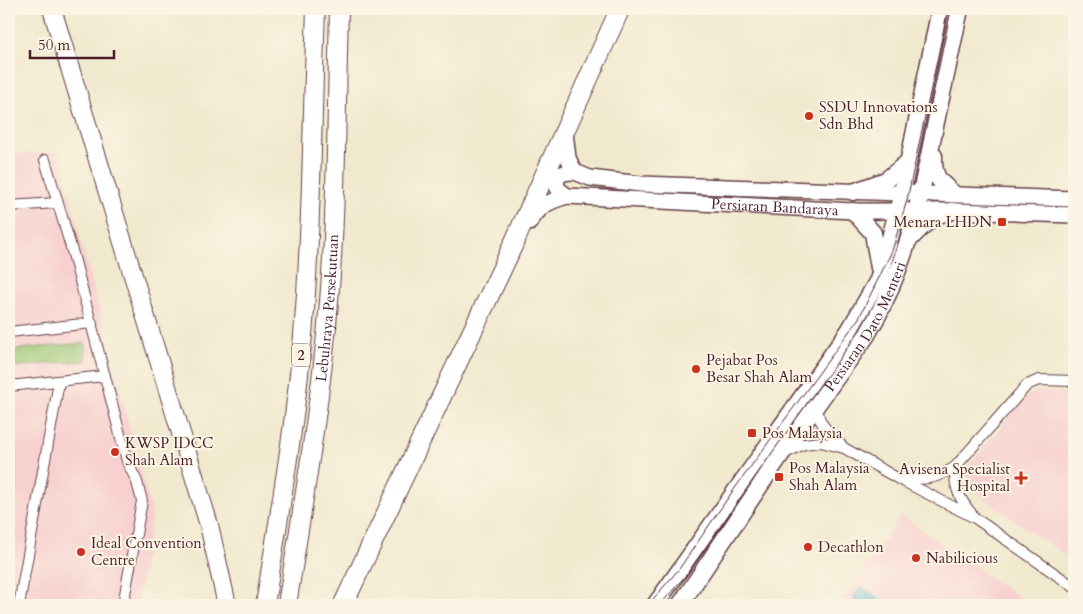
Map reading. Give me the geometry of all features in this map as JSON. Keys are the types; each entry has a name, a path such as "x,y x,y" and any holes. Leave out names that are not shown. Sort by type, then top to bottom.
{"highway":[{"path":"52,9 209,525 227,605"},
{"name":"Lebuhraya Persekutuan","path":"265,605 292,430 303,335 310,223 316,9"},
{"name":"Lebuhraya Persekutuan","path":"287,605 311,455 324,352 332,254 339,9"},
{"path":"343,605 565,132 620,9"}],"main road":[{"name":"Persiaran Dato Menteri","path":"655,605 850,329 878,280 902,193 940,9"},
{"name":"Persiaran Dato Menteri","path":"680,605 780,456 879,315 909,240 918,210 960,9"},
{"path":"936,126 934,171 940,182 954,194"},
{"path":"565,132 568,158 575,172 563,172 558,175 557,188 567,196"},
{"path":"853,192 886,180 908,162"},
{"name":"Persiaran Bandaraya","path":"575,172 590,178 641,184 1074,199"},
{"name":"Persiaran Bandaraya","path":"506,258 537,210 549,201 567,196 853,211 918,210 1074,215"},
{"path":"853,211 873,232 880,273"},
{"path":"909,240 931,218 940,213 952,211"},
{"path":"688,605 697,580"}],"street":[{"path":"45,160 92,323 128,462 137,482 142,501 123,605"},
{"path":"9,206 57,202"},
{"path":"9,332 92,323"},
{"path":"9,386 105,376"},
{"path":"897,478 922,480 939,477 955,467 1027,385 1039,380 1074,381"},
{"path":"19,605 59,382"},
{"path":"814,408 824,427 844,448"},
{"path":"780,456 804,444 821,442 844,448 975,518 1074,587"},
{"path":"955,467 956,488 964,504 975,518"}],"shaded area":[{"path":"58,151 152,513 137,605 9,605 9,155"},
{"name":"Avisena Specialist Hospital","path":"1037,391 1074,392 1074,561 970,488 966,469 1026,396"},
{"path":"901,515 1020,598 1015,605 839,605"}],"green space":[{"path":"85,343 86,361 9,367 9,350"}],"water":[{"path":"861,586 890,605 861,605 852,599"}],"tram line":[{"path":"648,605 679,569 730,495 859,318 892,251 907,200 948,9"},
{"path":"660,605 686,575 824,379"}],"place":[{"name":"SSDU Innovations Sdn Bhd","path":"809,116"},
{"name":"Menara LHDN","path":"1002,222"},
{"name":"Pejabat Pos Besar Shah Alam","path":"696,369"},
{"name":"Pos Malaysia","path":"752,433"},
{"name":"KWSP IDCC Shah Alam","path":"115,452"},
{"name":"Pos Malaysia Shah Alam","path":"779,477"},
{"name":"Avisena Specialist Hospital","path":"1021,478"},
{"name":"Decathlon","path":"808,547"},
{"name":"Ideal Convention Centre","path":"81,552"},
{"name":"Nabilicious","path":"916,558"}]}
